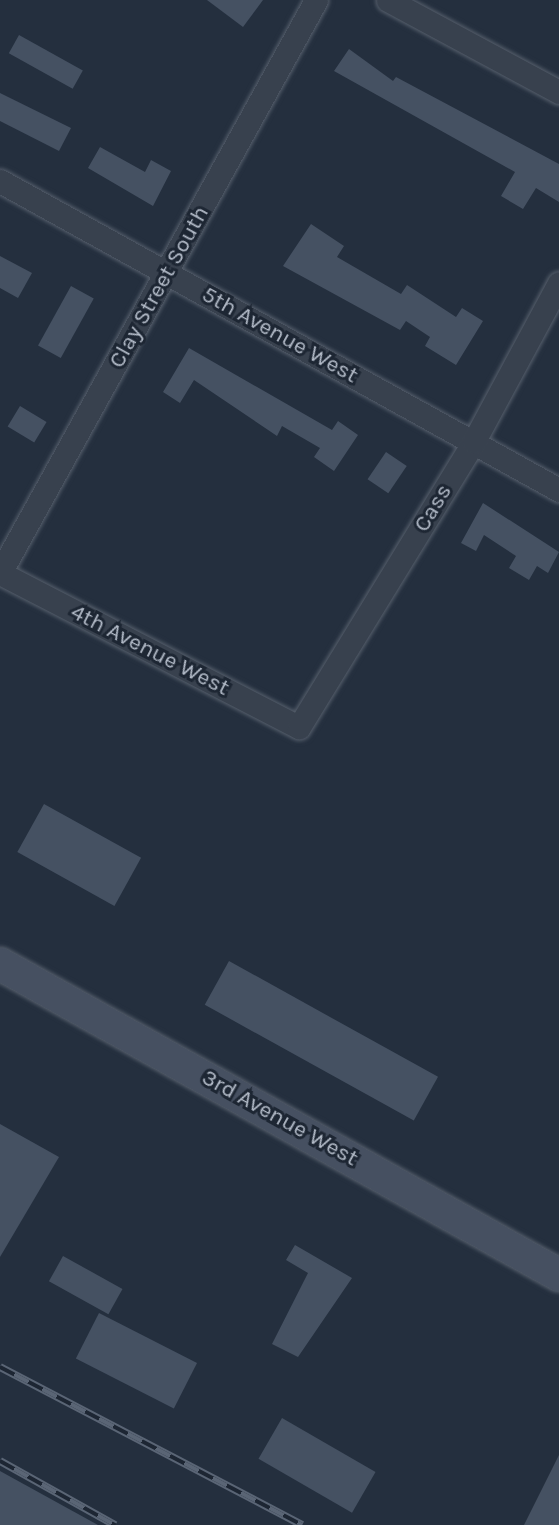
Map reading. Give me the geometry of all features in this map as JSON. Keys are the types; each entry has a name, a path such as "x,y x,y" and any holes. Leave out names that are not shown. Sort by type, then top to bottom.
{"street":[{"name":"Clay Street South","path":"0,573 168,273 316,0"},
{"path":"397,2 559,93"},
{"name":"5th Avenue West","path":"0,181 559,490"},
{"name":"Cass","path":"299,727 474,441 559,283"},
{"name":"4th Avenue West","path":"0,573 299,727"},
{"name":"3rd Avenue West","path":"0,964 559,1275"}],"building":[{"path":"207,0 263,0 243,27"},
{"path":"19,35 83,70 73,89 9,53"},
{"path":"349,49 393,81 396,77 559,164 559,202 536,188 523,209 501,196 515,172 334,71"},
{"path":"0,93 71,128 59,151 0,121"},
{"path":"100,147 145,172 151,160 171,171 153,206 88,168"},
{"path":"311,224 344,246 337,257 401,294 407,285 456,317 462,308 483,321 456,365 425,346 430,337 406,321 400,330 283,266"},
{"path":"0,256 32,273 18,298 0,288"},
{"path":"71,286 94,299 61,358 38,345"},
{"path":"189,348 332,430 338,421 358,435 334,471 314,457 320,448 282,426 277,436 194,380 180,403 163,392"},
{"path":"20,406 47,422 34,443 8,427"},
{"path":"386,452 407,466 388,493 368,479"},
{"path":"483,503 559,552 548,573 537,566 529,580 509,568 516,556 484,535 476,551 461,543"},
{"path":"44,804 141,858 114,906 17,852"},
{"path":"229,961 438,1077 414,1121 205,1005"},
{"path":"0,1124 59,1157 0,1257"},
{"path":"295,1245 352,1278 298,1357 272,1344 308,1273 286,1260"},
{"path":"63,1256 122,1289 108,1314 49,1281"},
{"path":"99,1313 197,1363 174,1408 76,1358"},
{"path":"282,1418 376,1472 352,1513 258,1459"},
{"path":"559,1455 559,1525 524,1525"},
{"path":"0,1471 98,1525 0,1525"}],"railway":[{"path":"0,1367 302,1525"},
{"path":"0,1461 115,1525"}]}
